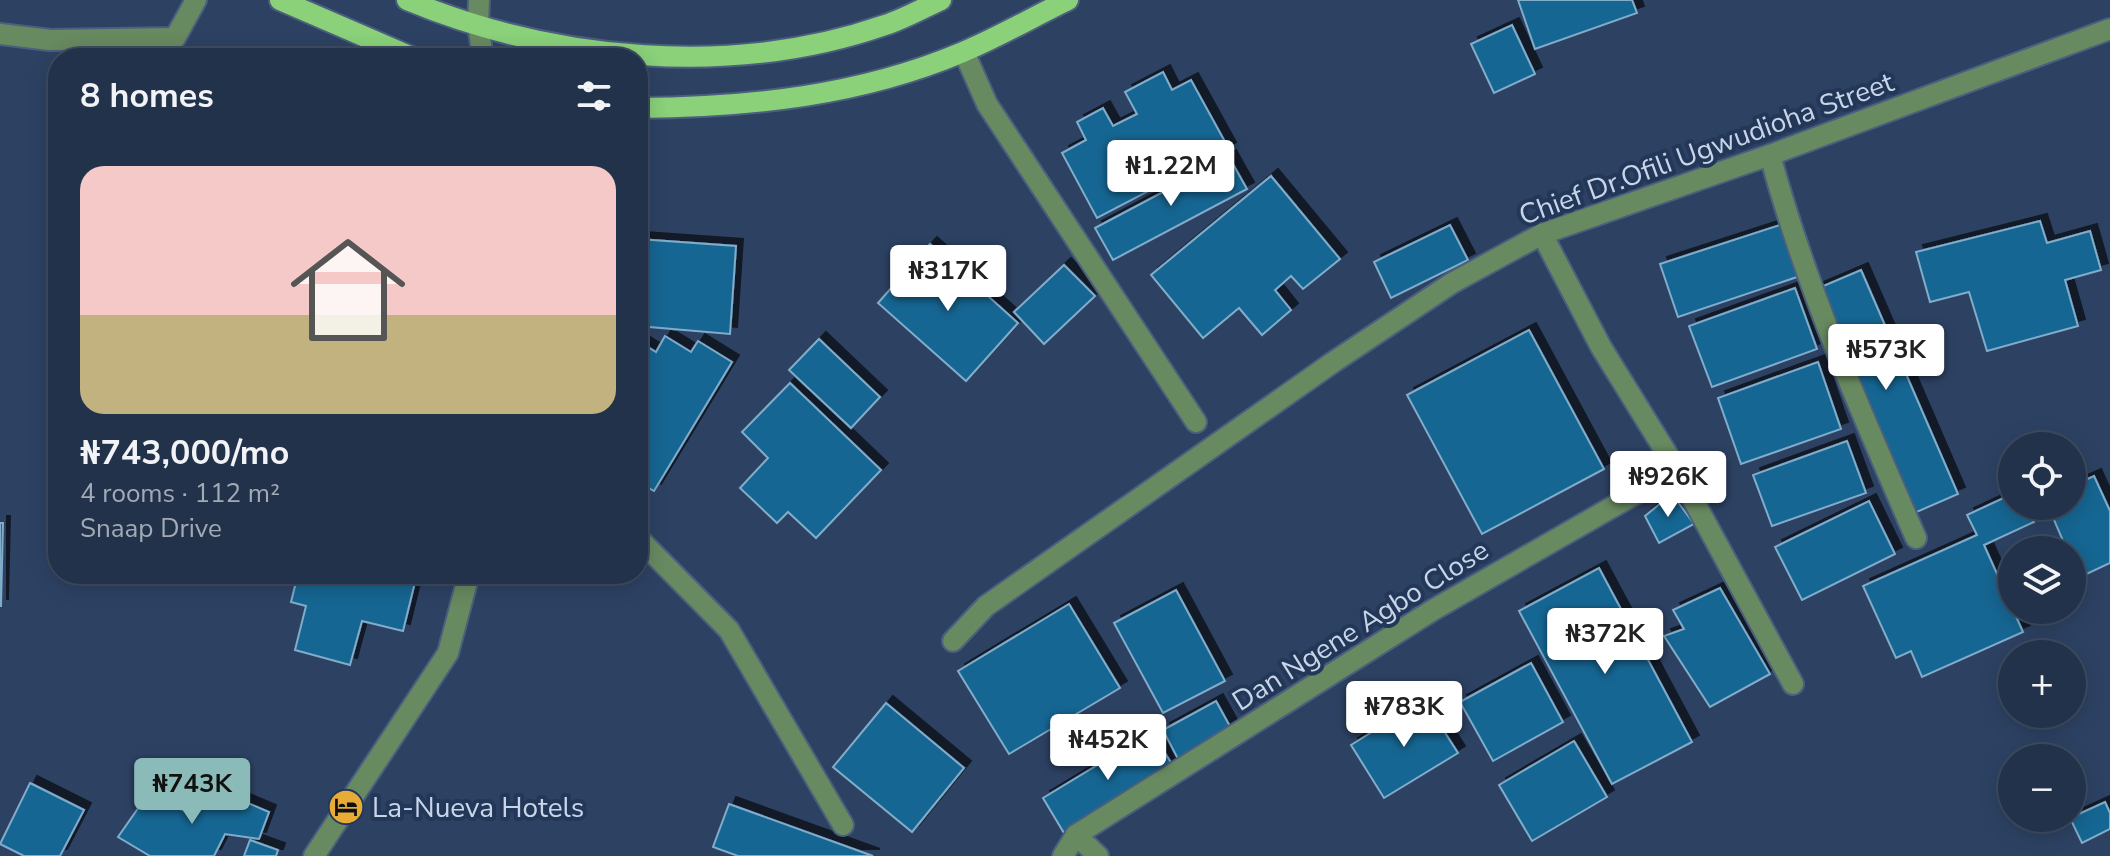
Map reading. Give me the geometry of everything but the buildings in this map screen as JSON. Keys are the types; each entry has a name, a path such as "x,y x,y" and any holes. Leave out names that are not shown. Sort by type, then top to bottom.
{"main road":[{"path":"280,0 391,48"},
{"path":"407,0 478,25 592,48"},
{"path":"648,55 716,56 825,41 886,25 941,0"},
{"path":"648,108 781,101 888,79 964,52 1068,0"}],"street":[{"path":"0,34 50,40 175,38 196,0"},
{"path":"479,0 481,48"},
{"name":"Chief Dr.Ofili Ugwudioha Street","path":"953,641 986,606 1332,363 1452,283 1542,234 1770,155 2110,29"},
{"path":"964,52 987,104 1196,422"},
{"path":"1770,155 1800,256 1832,346 1916,538"},
{"path":"1542,234 1601,347 1677,470 1793,684"},
{"name":"Dan Ngene Agbo Close","path":"1076,835 1433,610 1677,470"},
{"path":"648,548 729,630 843,825"},
{"path":"314,856 448,653 466,584"},
{"path":"1063,856 1076,835 1098,856"}],"place":[{"name":"La-Nueva Hotels","path":"346,807"}]}
